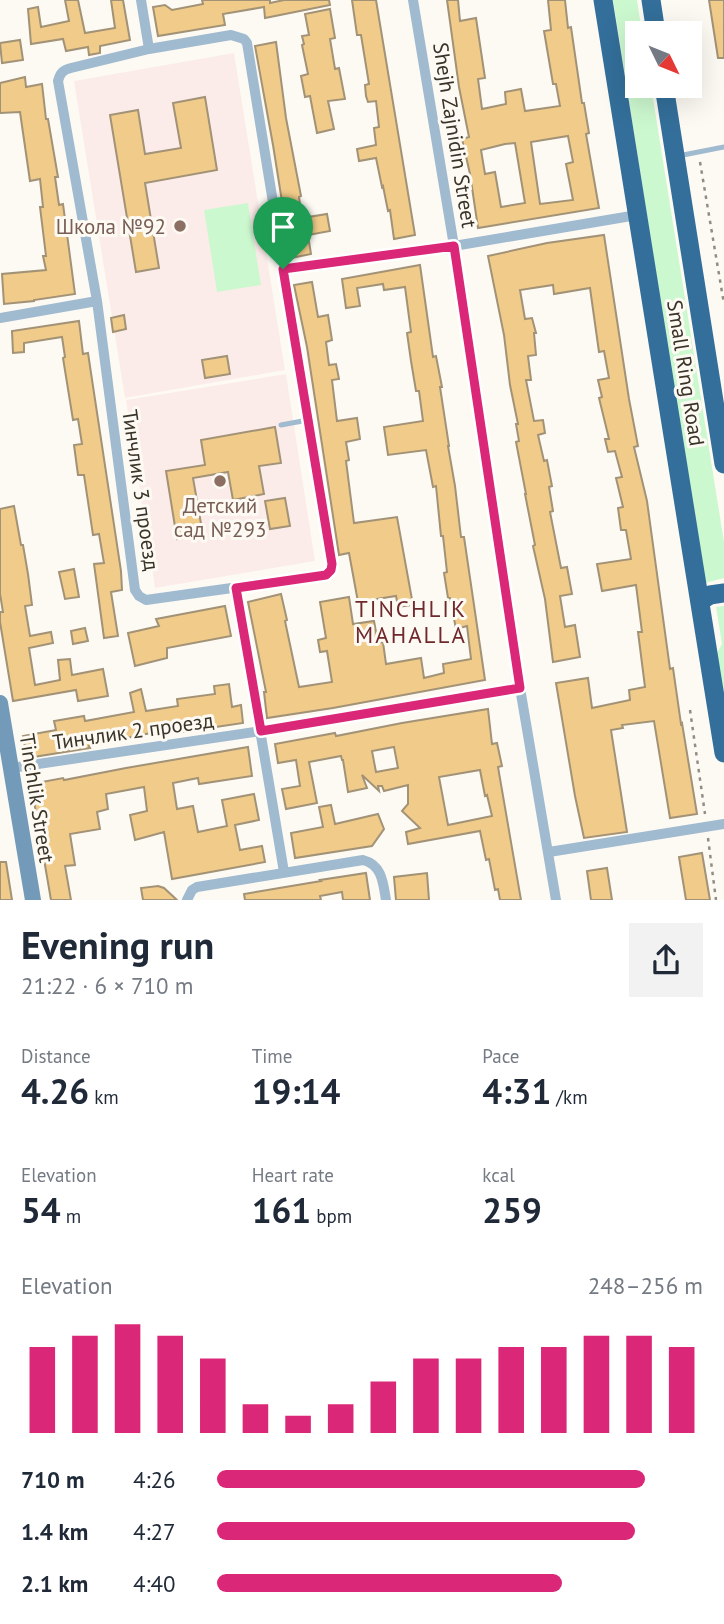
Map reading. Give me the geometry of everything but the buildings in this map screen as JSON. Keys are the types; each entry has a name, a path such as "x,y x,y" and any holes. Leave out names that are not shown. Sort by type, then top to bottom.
{"highway":[{"name":"Small Ring Road","path":"603,0 724,753"},
{"path":"651,0 654,21"},
{"name":"Small Ring Road","path":"666,98 724,464"},
{"path":"699,601 710,595 724,593"}],"street":[{"path":"141,0 149,49"},
{"name":"Shejh Zajnidin Street","path":"414,0 520,688 556,900"},
{"name":"Тинчлик 3 проезд","path":"231,35 244,39 247,43 332,564 326,575 146,600 135,590 97,301 58,81 64,70 149,49 231,35"},
{"path":"283,269 454,246 637,215"},
{"path":"0,318 97,301"},
{"path":"236,588 284,872"},
{"name":"Тинчлик 2 проезд","path":"11,768 261,731 520,688"},
{"name":"Tinchlik Street","path":"0,703 33,900"},
{"path":"548,852 724,824"},
{"path":"187,900 192,890 197,887 363,860 371,862 380,872 386,900"}],"lane":[{"path":"675,156 724,147"},
{"path":"281,425 308,420"}],"path":[{"path":"699,152 724,304"},
{"path":"690,710 716,900"}],"shaded area":[{"name":"Школа №92","path":"234,53 285,370 125,398 74,81"},
{"name":"Детский сад №293","path":"286,374 315,561 155,588 126,400"}],"green space":[{"path":"613,0 637,0 640,21 625,21 625,76"},
{"path":"628,98 653,98 724,542 724,578 705,583"},
{"path":"248,203 261,285 217,292 204,210"},
{"path":"724,606 724,700 716,655 722,644 716,607"}],"place":[{"name":"Школа №92","path":"180,226"},
{"name":"Детский сад №293","path":"220,481"}],"district":[{"name":"TINCHLIK MAHALLA","path":"411,621"}],"route":[{"path":"454,246 520,688 261,731 236,588 326,575 332,564 283,269 454,246"}]}
